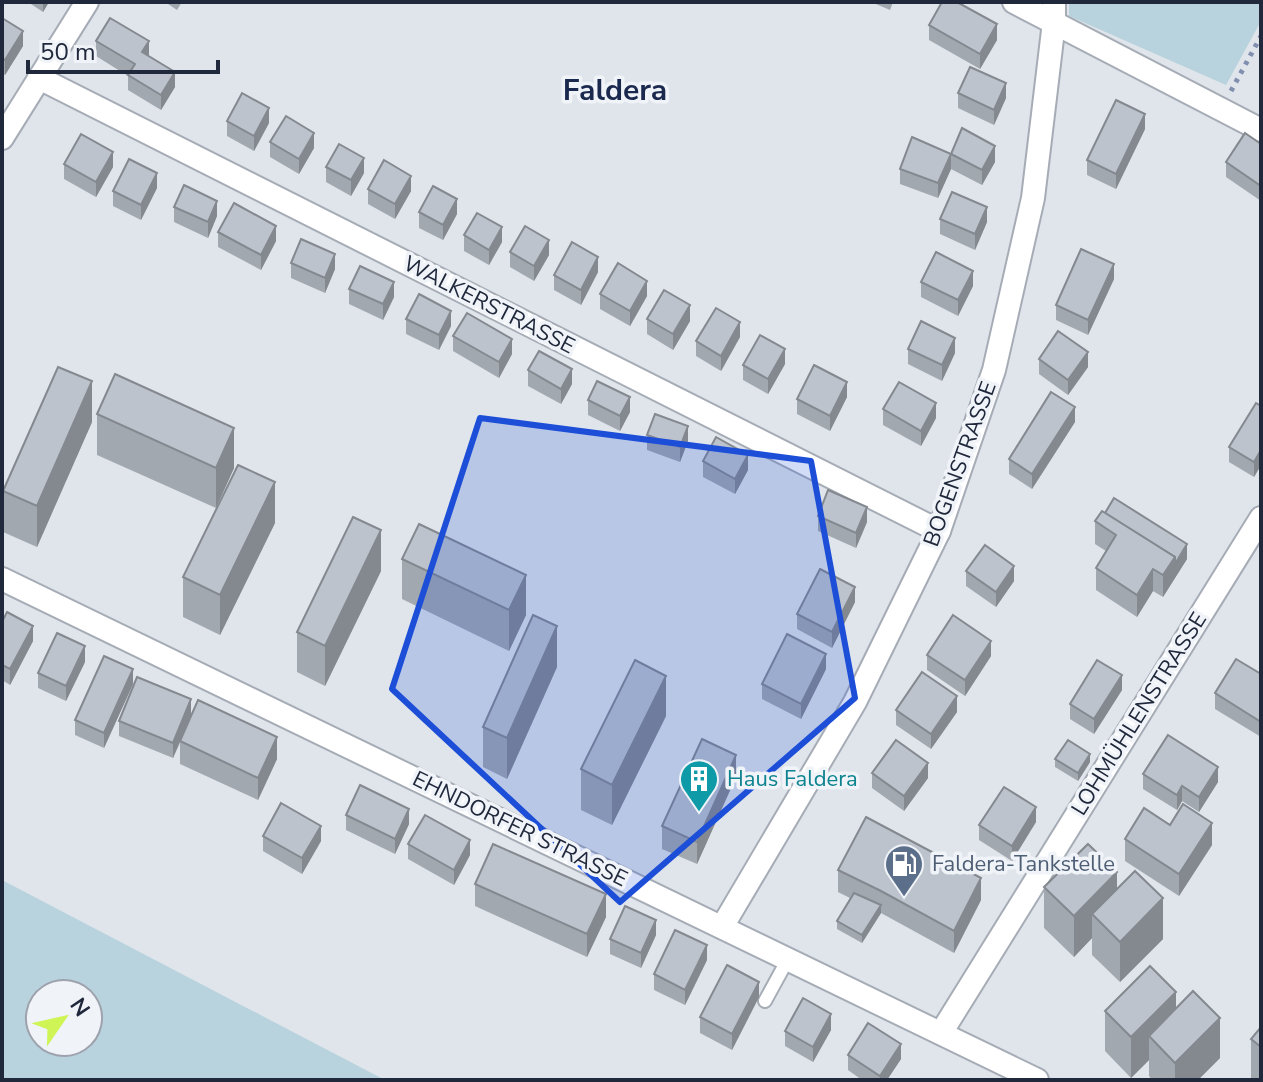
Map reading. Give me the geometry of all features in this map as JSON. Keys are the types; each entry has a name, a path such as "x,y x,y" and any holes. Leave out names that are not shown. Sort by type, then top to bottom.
{"street":[{"path":"2,138 87,2"},
{"path":"1014,2 1054,12 1261,130"},
{"name":"BOGENSTRASSE","path":"722,927 855,702 939,531 994,370 1030,213 1054,12"},
{"name":"WALKERSTRASSE","path":"39,78 939,531"},
{"name":"LOHMÜHLENSTRASSE","path":"941,1033 1261,518"},
{"name":"EHNDORFER STRASSE","path":"2,579 1037,1080"}],"lane":[{"path":"765,1001 788,959"}],"path":[{"path":"1221,109 1261,36"}],"highlighted area":[{"path":"480,418 811,461 855,698 620,902 392,689"}],"shaded area":[{"path":"1069,2 1261,2 1261,21 1226,85 1069,16"},
{"path":"2,880 385,1080 2,1080"}],"building":[{"path":"942,2 957,2 997,24 980,54 929,25"},
{"path":"2,18 23,31 5,60 2,58"},
{"path":"110,18 149,41 142,52 175,72 161,95 128,75 135,64 96,41"},
{"path":"970,67 1006,83 994,110 958,93"},
{"path":"242,93 269,108 254,136 227,121"},
{"path":"1116,100 1145,114 1116,174 1087,160"},
{"path":"286,116 314,133 299,159 270,142"},
{"path":"962,128 995,146 982,170 951,154"},
{"path":"1245,133 1261,144 1261,186 1226,162"},
{"path":"81,134 113,152 96,182 64,164"},
{"path":"912,137 951,154 938,183 900,169"},
{"path":"339,144 364,158 351,180 326,167"},
{"path":"129,159 157,173 141,205 113,191"},
{"path":"384,160 411,176 395,204 368,189"},
{"path":"184,185 217,201 208,222 174,207"},
{"path":"433,186 457,199 443,225 419,212"},
{"path":"952,192 987,207 975,234 940,219"},
{"path":"234,203 276,226 261,255 218,232"},
{"path":"477,213 502,227 489,250 464,235"},
{"path":"525,226 549,240 534,266 510,252"},
{"path":"301,239 335,254 325,278 291,263"},
{"path":"572,242 598,257 581,290 554,275"},
{"path":"1081,249 1114,264 1088,320 1056,305"},
{"path":"936,252 973,271 958,300 921,282"},
{"path":"618,263 647,281 630,311 600,294"},
{"path":"360,266 394,282 383,304 349,289"},
{"path":"664,290 690,305 673,334 647,319"},
{"path":"419,294 451,311 439,335 406,319"},
{"path":"716,308 740,322 721,356 696,341"},
{"path":"467,313 512,339 499,362 453,336"},
{"path":"921,321 955,338 942,365 908,349"},
{"path":"1058,331 1088,352 1068,380 1039,359"},
{"path":"760,335 785,349 768,379 743,365"},
{"path":"539,351 572,369 561,389 528,370"},
{"path":"814,365 847,382 830,416 797,399"},
{"path":"58,367 92,381 37,506 3,491"},
{"path":"115,374 234,428 216,468 97,414"},
{"path":"597,381 630,397 620,416 588,400"},
{"path":"899,382 936,403 921,431 883,409"},
{"path":"1051,392 1075,407 1032,474 1009,459"},
{"path":"1256,403 1261,406 1261,450 1254,462 1229,447"},
{"path":"655,414 688,426 680,447 647,435"},
{"path":"716,437 748,455 735,479 703,461"},
{"path":"238,465 275,482 220,595 183,577"},
{"path":"828,490 867,507 856,533 818,516"},
{"path":"1114,498 1187,544 1175,564 1175,557 1105,513"},
{"path":"1102,511 1175,557 1163,575 1153,569 1137,595 1096,568 1116,535 1095,521"},
{"path":"353,517 381,530 325,646 297,632"},
{"path":"419,524 526,575 509,610 402,559"},
{"path":"985,545 1014,566 996,592 966,571"},
{"path":"820,569 855,587 832,632 797,614"},
{"path":"7,612 33,626 10,669 2,665 2,622"},
{"path":"533,615 557,626 507,738 483,727"},
{"path":"953,615 991,641 965,680 927,655"},
{"path":"57,633 85,646 66,686 38,673"},
{"path":"787,634 826,654 801,704 762,684"},
{"path":"104,656 133,669 104,733 75,720"},
{"path":"1236,659 1261,674 1261,722 1215,693"},
{"path":"635,660 666,676 612,785 581,769"},
{"path":"1097,660 1122,675 1094,719 1070,704"},
{"path":"922,672 957,696 931,734 896,710"},
{"path":"137,677 191,699 173,743 119,721"},
{"path":"198,700 277,737 258,778 180,741"},
{"path":"1168,735 1218,767 1199,797 1182,786 1177,795 1143,774"},
{"path":"702,739 736,755 697,842 662,826"},
{"path":"896,740 928,763 904,796 872,773"},
{"path":"1068,740 1090,754 1078,773 1055,759"},
{"path":"360,785 409,809 395,839 346,815"},
{"path":"1004,787 1036,807 1012,846 979,825"},
{"path":"281,803 321,826 302,858 263,836"},
{"path":"1183,804 1212,823 1179,874 1125,839 1144,808 1170,825"},
{"path":"425,815 470,840 454,870 408,844"},
{"path":"866,817 981,878 954,931 838,870"},
{"path":"493,844 606,894 587,934 475,884"},
{"path":"1088,844 1117,872 1074,916 1044,887"},
{"path":"1135,871 1163,898 1120,942 1092,914"},
{"path":"854,893 881,905 862,935 837,921"},
{"path":"625,906 656,920 641,953 610,939"},
{"path":"675,930 707,945 685,990 654,974"},
{"path":"727,965 759,982 732,1034 700,1017"},
{"path":"1150,966 1176,992 1131,1037 1105,1011"},
{"path":"1193,991 1220,1018 1175,1063 1149,1036"},
{"path":"803,998 831,1014 813,1047 785,1031"},
{"path":"868,1023 901,1044 880,1076 848,1055"},
{"path":"1261,1027 1261,1047 1251,1039"}],"place":[{"name":"Haus Faldera","path":"699,813"},
{"name":"Faldera-Tankstelle","path":"904,898"}],"district":[{"name":"Faldera","path":"615,90"}]}
